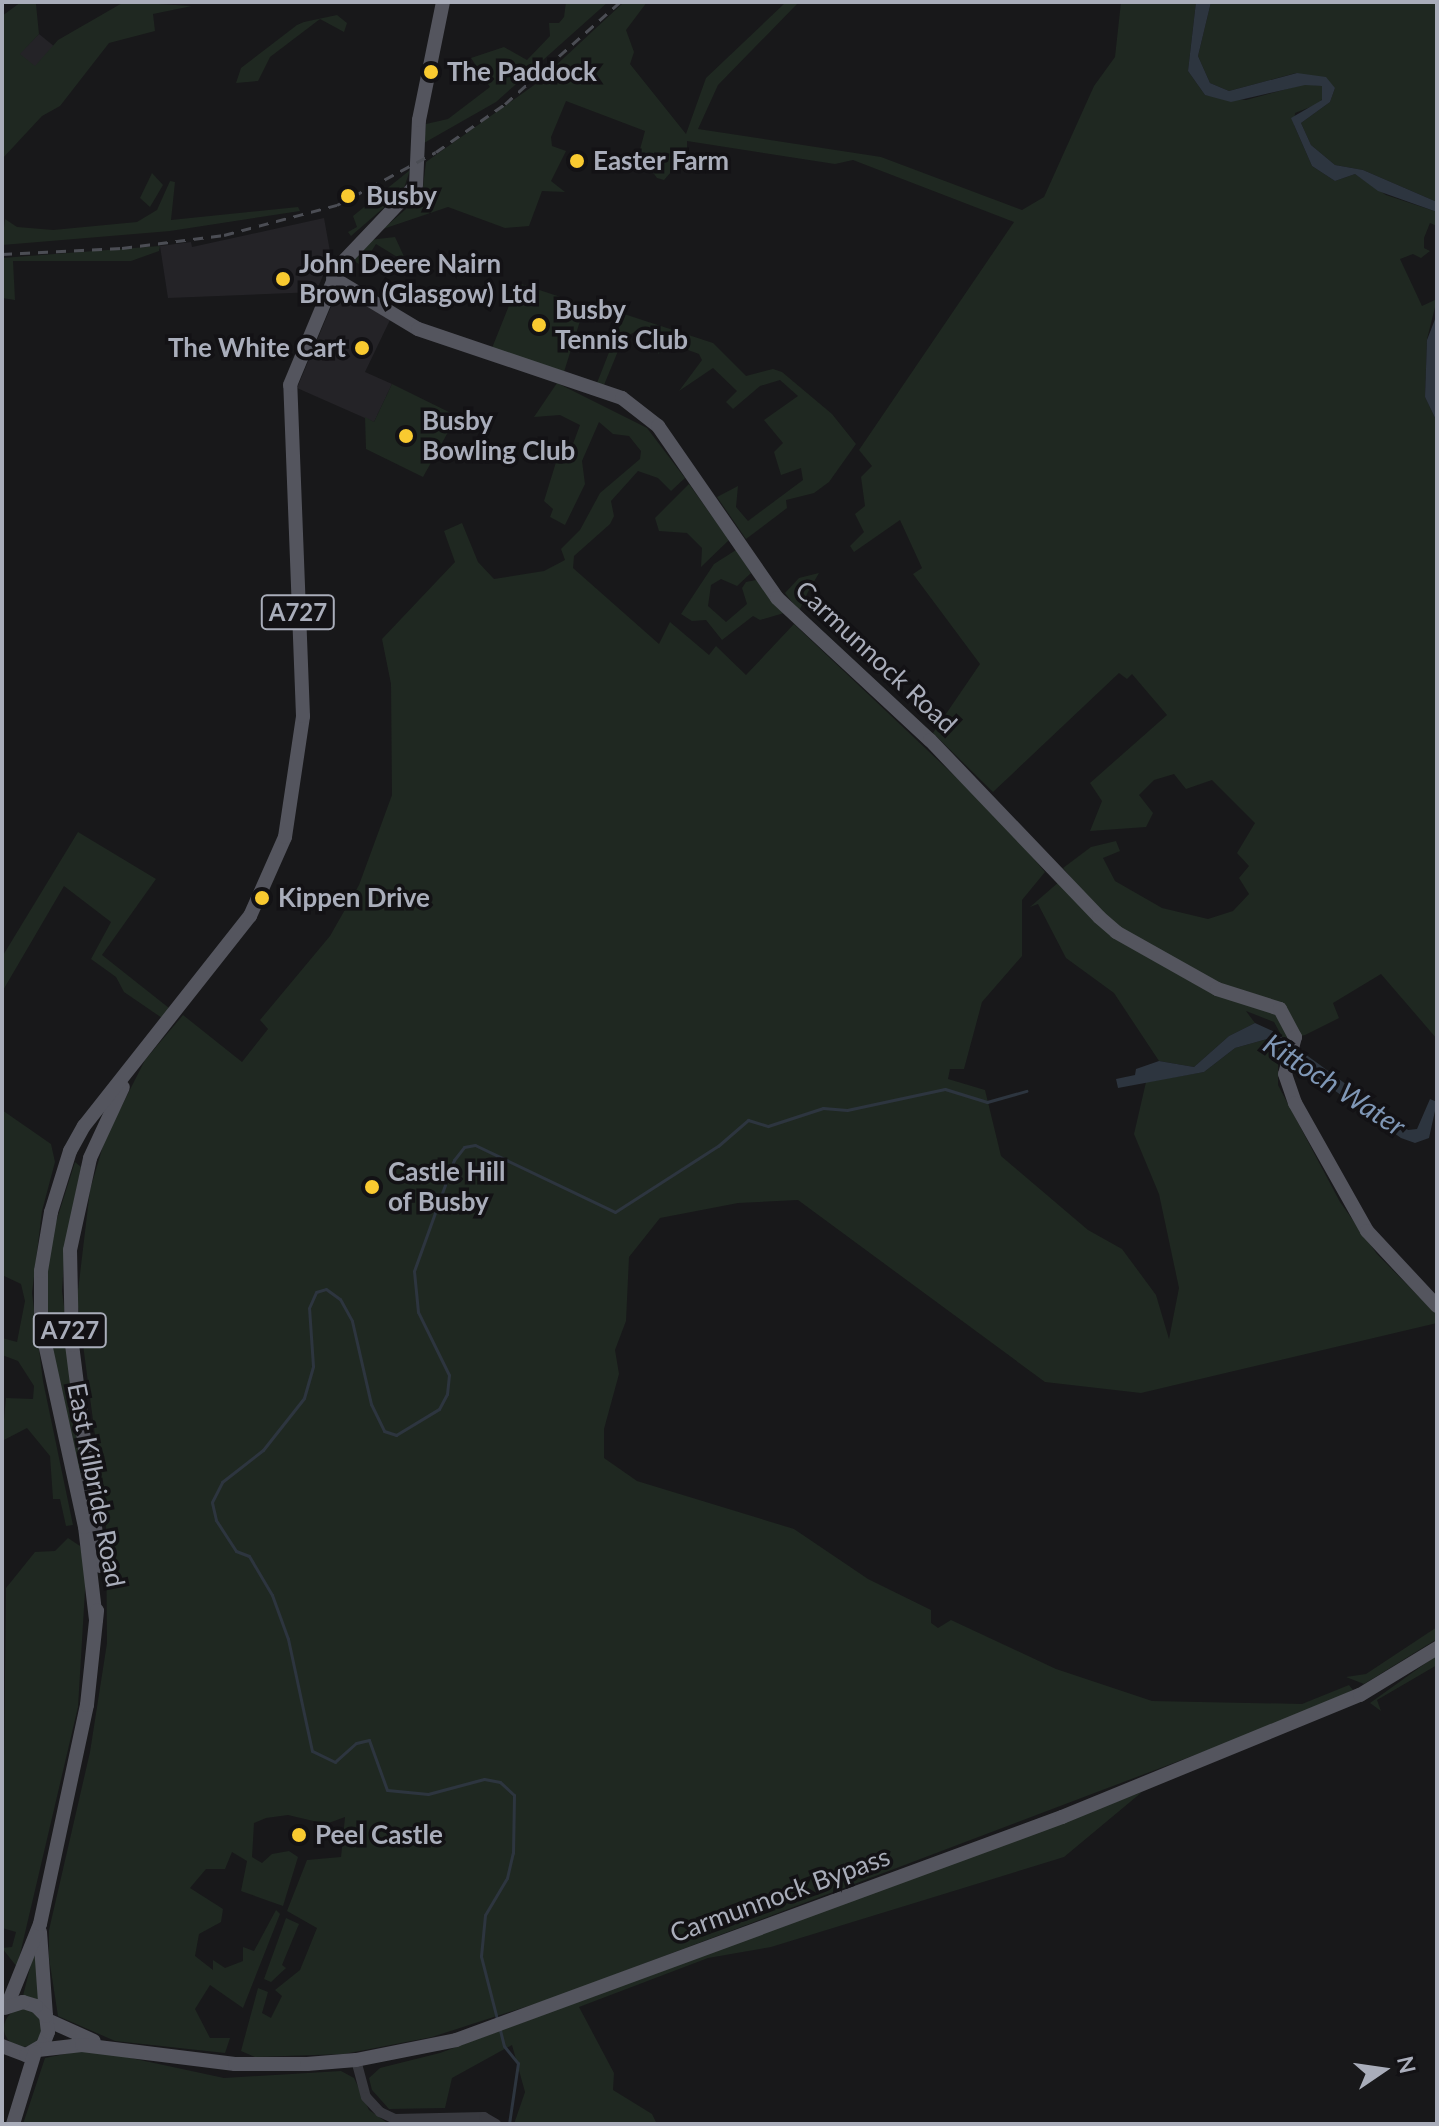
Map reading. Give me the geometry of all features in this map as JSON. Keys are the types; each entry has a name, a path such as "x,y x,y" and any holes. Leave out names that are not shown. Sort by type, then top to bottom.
{"main road":[{"name":"East Kilbride Road","path":"96,1620 85,1527 46,1352 40,1300 45,1242 70,1151 250,916 289,823 303,716 290,385 333,278 349,251 416,185 419,120 443,2"},
{"name":"Carmunnock Road","path":"333,278 418,329 622,398 638,409 679,454 777,598 930,740 1116,932 1217,989 1276,1005 1294,1029 1285,1082 1344,1195 1384,1252 1437,1306"},
{"name":"East Kilbride Road","path":"4,2008 40,1924 87,1705 96,1620 99,1543 69,1314 70,1250 90,1158 143,1052"},
{"path":"70,1151 90,1158"},
{"name":"Carmunnock Bypass","path":"2,2046 20,2055 36,2051 109,2047 235,2064 356,2060 478,2031 1047,1823 1360,1695 1437,1648"},
{"name":"East Kilbride Road","path":"40,1924 46,2018"},
{"name":"Carmunnock Bypass","path":"4,2008 29,2003 46,2018 109,2047"},
{"path":"13,2124 36,2051 46,2039 46,2018"}],"street":[{"path":"356,2060 366,2097 380,2112 395,2119 484,2117 496,2124"}],"shaded area":[{"path":"21,2 36,4 39,34 20,54 35,66 58,40 124,2 192,6 153,14 155,31 109,43 60,106 42,116 2,159 2,16"},
{"path":"566,2 608,2 496,102 424,143 426,124 448,119 490,87 471,58 504,47 527,60 550,36 549,23 559,23 564,17"},
{"path":"624,2 647,2 626,30 634,52 630,64 686,134 706,78 786,2 799,2 718,85 698,129 881,157 1022,210 1044,197 1094,86 1115,57 1121,2 1196,2 1188,71 1205,95 1246,100 1305,84 1322,86 1326,95 1318,104 1295,113 1294,125 1312,166 1335,181 1355,174 1386,195 1437,212 1437,226 1430,223 1424,238 1424,248 1430,251 1421,258 1413,254 1400,259 1422,306 1437,299 1427,339 1425,397 1437,422 1437,1039 1381,974 1333,1003 1339,1018 1305,1035 1284,1040 1274,1022 1246,1011 1255,1023 1229,1036 1194,1067 1159,1061 1114,993 1066,958 1038,904 1030,907 1060,881 1088,899 1063,868 1091,847 1116,841 1120,851 1103,858 1115,881 1162,908 1208,919 1233,911 1249,894 1239,878 1249,866 1237,853 1255,823 1212,780 1186,789 1174,774 1154,780 1139,795 1153,813 1146,827 1090,831 1102,801 1090,783 1167,715 1132,674 1127,679 1119,673 993,792 933,733 980,664 913,574 922,568 900,520 854,552 850,546 864,532 855,514 865,506 861,477 872,466 859,450 1014,222 853,160 835,164 687,141 687,154 664,180 657,178 639,153 645,131 566,101 551,137 552,146 566,151 551,181 565,192 542,191 529,226 505,228 448,207 383,229 422,195 426,162 537,83"},
{"path":"1211,2 1437,2 1437,202 1363,170 1335,165 1311,145 1301,123 1330,102 1335,88 1296,73 1229,91 1210,83 1198,56"},
{"path":"337,15 347,23 344,32 320,19 270,57 258,81 236,83 241,68 297,25 304,22"},
{"path":"39,34 55,47 35,67 19,54"},
{"path":"410,170 403,191 351,236 348,232 357,227 353,216"},
{"path":"152,173 163,185 150,207 140,198"},
{"path":"170,181 175,182 171,220 298,207 300,211 170,231 2,245 5,219 17,227 53,230 137,222 157,210"},
{"path":"324,218 331,257 316,292 168,298 160,246 191,242 192,247"},
{"path":"395,237 407,263 376,244 362,266 354,261 369,240"},
{"path":"160,246 159,251 131,261 13,261 15,300 2,298 2,258"},
{"name":"Busby Tennis Club","path":"518,283 585,305 564,372 492,348"},
{"path":"346,294 390,320 365,372 392,384 374,422 297,388 335,297"},
{"path":"624,314 713,343 746,376 773,369 782,372 832,414 856,444 829,482 814,493 786,500 787,508 746,539 717,497 738,486 736,507 748,521 803,480 801,468 781,475 774,452 783,443 764,420 798,396 780,380 760,386 733,409 726,402 737,391 713,368 679,391 702,360 699,354 669,343 658,354 659,341 636,331 623,339 604,385 597,383"},
{"path":"557,383 647,428 685,478 671,491 658,478 638,471 611,501 614,516 610,524 574,556 573,568 659,644 670,622 709,655 716,646 746,675 794,624 998,817 1045,872 1022,900 1022,956 982,1002 964,1069 950,1069 948,1079 985,1090 1001,1156 1088,1230 1122,1249 1156,1295 1169,1339 1179,1288 1159,1194 1134,1134 1146,1082 1204,1072 1235,1048 1267,1039 1285,1050 1278,1062 1278,1085 1340,1202 1377,1254 1437,1315 1437,1323 1141,1393 1045,1382 798,1200 738,1203 660,1218 629,1257 626,1321 615,1350 619,1374 604,1429 604,1458 637,1481 794,1529 868,1579 931,1610 931,1623 938,1628 951,1620 1056,1669 1152,1701 1302,1704 1349,1685 1353,1690 1295,1717 556,1997 432,2037 344,2054 255,2057 241,2051 258,1988 268,1992 262,2013 271,2018 282,1996 275,1990 300,1970 317,1928 287,1911 307,1860 341,1857 345,1817 326,1824 288,1815 266,1818 254,1823 252,1857 262,1863 272,1854 289,1851 298,1857 283,1906 241,1891 247,1861 232,1852 225,1869 206,1869 190,1888 223,1909 221,1922 199,1934 195,1956 213,1970 213,1960 225,1968 243,1961 243,1947 254,1951 276,1910 280,1914 243,2008 210,1985 195,2009 210,2038 230,2038 225,2053 115,2041 58,2016 49,1958 49,1930 90,1752 107,1643 106,1519 77,1299 90,1190 105,1139 145,1060 183,1015 242,1062 268,1029 260,1020 330,936 359,885 392,795 391,684 382,639 455,562 444,531 462,523 478,562 494,579 544,571 565,560 561,549 580,530 600,493 640,459 641,451 629,436 613,434 599,422 582,461 585,484 565,525 550,517 553,509 544,501 557,459 567,460 580,425 560,415 534,417"},
{"name":"Busby Bowling Club","path":"392,384 457,416 423,477 366,449 365,417 374,422"},
{"path":"689,484 729,540 701,567 702,548 687,533 659,531 655,518"},
{"path":"736,550 751,573 737,586 721,579 711,585 708,606 726,622 747,604 742,588 746,582 756,580 784,613 760,620 753,616 722,640 706,620 692,621 681,614 714,564"},
{"path":"819,573 799,611 785,593 799,578"},
{"path":"78,832 156,879 102,955 169,1008 162,1018 124,992 116,977 91,959 111,922 64,886 2,992 2,957"},
{"path":"2,1110 51,1144 55,1162 42,1211 32,1293 43,1381 73,1525 66,1526 60,1499 53,1499 50,1456 27,1428 2,1441 6,1398 33,1399 34,1386 18,1361 2,1355 2,1338 17,1342 25,1301 21,1284 2,1275"},
{"path":"75,1162 81,1167 65,1247 62,1291 88,1492 85,1515 45,1309 50,1241"},
{"path":"68,1538 80,1546 86,1574 78,1707 17,1967 2,1948 12,1947 16,1932 2,1928 6,1588 35,1552 55,1551"},
{"path":"1437,1627 1437,1639 1364,1684 1346,1677 1366,1674"},
{"path":"1437,1655 1437,1665 1377,1700 1381,1711 1370,1703"},
{"path":"1142,1792 1064,1857 771,1947 708,1958 579,2007 614,2073 613,2090 652,2114 657,2124 514,2124 525,2092 512,2045 452,2078 445,2108 389,2109 372,2090 369,2078 380,2068 440,2053"},
{"path":"286,1918 299,1924 282,1965 286,1968 271,1982 264,1979"},
{"path":"36,1944 41,2002 23,1996"},
{"path":"23,2009 36,2015 42,2028 36,2041 23,2047 10,2041 4,2028 10,2015"},
{"path":"89,2049 224,2078 341,2071 354,2078 369,2110 389,2124 23,2124 45,2058"}],"water":[{"path":"1196,2 1211,2 1198,56 1210,83 1229,91 1297,73 1326,77 1335,88 1330,102 1301,123 1311,145 1335,165 1363,170 1437,202 1437,212 1378,191 1355,174 1335,181 1312,166 1291,118 1322,100 1322,86 1305,85 1231,102 1205,95 1188,71"},
{"path":"1437,314 1437,422 1425,397 1427,340"},
{"path":"1255,1023 1277,1033 1289,1044 1285,1050 1267,1039 1235,1048 1204,1072 1118,1088 1116,1079 1135,1075 1136,1069 1159,1061 1194,1067 1229,1036"},
{"path":"1297,1048 1408,1130 1417,1129 1430,1099 1437,1102 1429,1138 1415,1143 1401,1138 1292,1060"}],"waterway":[{"name":"Kittoch Water","path":"497,2019 481,1956 485,1915 507,1878 513,1853 514,1795 500,1782 484,1779 428,1794 387,1790 369,1740 356,1743 335,1762 312,1751 288,1639 272,1595 249,1556 236,1551 216,1520 212,1502 222,1482 263,1450 304,1398 313,1366 309,1308 316,1292 326,1289 340,1299 352,1321 371,1404 384,1431 396,1435 439,1409 447,1394 449,1375 418,1312 414,1271 454,1160 464,1147 475,1145 615,1212 718,1146 748,1120 768,1126 823,1108 847,1110 945,1089 987,1102 1026,1091"},
{"name":"Kittoch Water","path":"500,2030 504,2046 518,2063 509,2124"}],"railway":[{"path":"2,254 122,248 224,235 337,205 436,152 505,104 620,2"}],"place":[{"name":"The Paddock","path":"431,72"},
{"name":"Easter Farm","path":"577,161"},
{"name":"Busby","path":"348,196"},
{"name":"John Deere Nairn Brown (Glasgow) Ltd","path":"283,279"},
{"name":"Busby Tennis Club","path":"539,325"},
{"name":"The White Cart","path":"362,348"},
{"name":"Busby Bowling Club","path":"406,436"},
{"name":"Kippen Drive","path":"262,898"},
{"name":"Castle Hill of Busby","path":"372,1187"},
{"name":"Peel Castle","path":"299,1835"}]}
